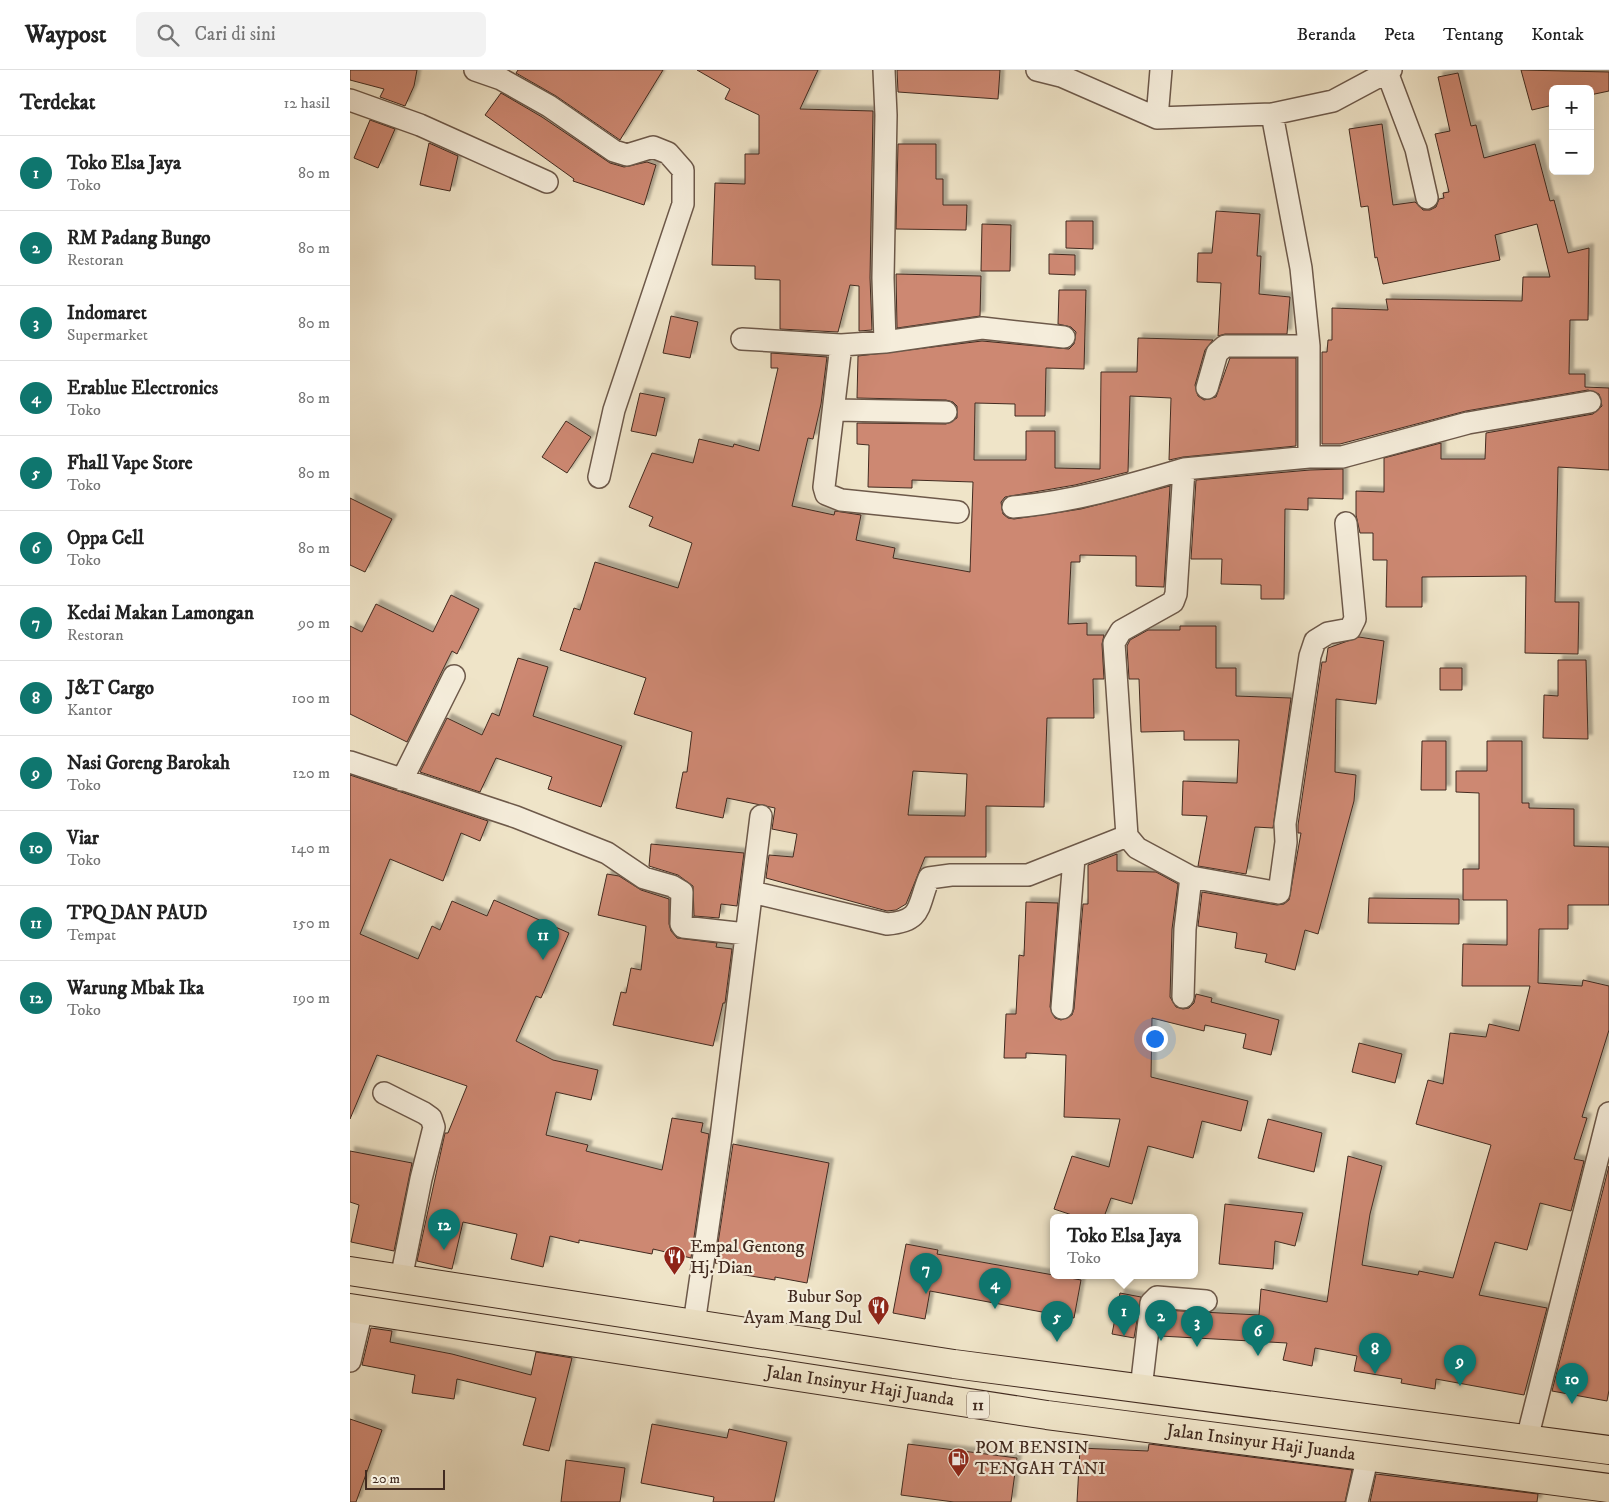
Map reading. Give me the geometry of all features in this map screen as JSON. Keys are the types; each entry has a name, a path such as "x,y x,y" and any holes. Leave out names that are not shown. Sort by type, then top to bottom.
{"highway":[{"name":"Jalan Insinyur Haji Juanda","path":"350,1271 1051,1378 1609,1450"},
{"name":"Jalan Insinyur Haji Juanda","path":"356,1309 1047,1415 1368,1455 1609,1488"},
{"path":"951,1401 954,1364"},
{"path":"1047,1415 1051,1378"}],"street":[{"path":"475,70 501,79 549,106 614,151 627,156 653,147 668,153 682,170 683,204 614,410 600,477"},
{"path":"1037,70 1061,76 1157,118 1272,114 1333,101 1389,71 1399,106 1416,149 1428,198"},
{"path":"1157,118 1161,70"},
{"path":"884,76 886,115 883,278 886,342"},
{"path":"350,100 420,124 547,182"},
{"path":"1272,114 1301,268 1310,346 1310,457"},
{"path":"742,339 841,345 886,342 982,328 1064,337"},
{"path":"841,345 835,410 824,487 826,494 841,500 958,512"},
{"path":"1207,388 1217,353 1226,346 1310,346"},
{"path":"1013,508 1053,504 1110,491 1184,469 1310,457 1342,457 1468,424 1590,402"},
{"path":"835,410 946,412"},
{"path":"1184,469 1176,594 1173,602 1121,631 1114,643 1127,836 1137,848 1191,877 1278,893 1286,842 1285,824 1310,656 1315,641 1328,633 1350,629 1355,619 1346,523"},
{"path":"402,780 454,676"},
{"path":"350,762 516,818 598,849 644,878 672,886 682,892 681,924 684,927 746,934"},
{"path":"694,1324 721,1137 761,816"},
{"path":"752,892 887,924 905,923 916,915 929,878 951,874 1028,874 1074,858 1127,836"},
{"path":"1062,1008 1074,858"},
{"path":"1183,998 1185,929 1191,877"},
{"path":"384,1093 432,1118 434,1127 421,1179 401,1279"},
{"path":"1527,1439 1609,1113"},
{"path":"1141,1389 1151,1304 1157,1297 1206,1301"},
{"path":"350,1361 356,1309"},
{"path":"1357,1502 1368,1455"}],"building":[{"path":"350,70 417,70 414,86 405,106 380,97 384,89 350,80"},
{"path":"518,70 663,70 620,140 556,96 516,73"},
{"path":"697,70 818,70 800,109 873,111 870,278 872,330 859,331 859,286 850,285 838,332 780,329 780,280 755,279 755,266 712,265 715,183 745,184 745,154 759,154 759,115 725,99 730,89"},
{"path":"897,70 1000,70 998,99 898,92"},
{"path":"1521,70 1609,72 1609,91 1594,94 1594,85 1549,85 1549,106 1532,110"},
{"path":"1458,73 1471,126 1476,125 1484,158 1535,144 1550,201 1554,200 1568,253 1589,248 1588,320 1570,320 1569,374 1585,374 1585,387 1609,388 1609,470 1558,467 1555,602 1579,602 1578,654 1525,653 1526,576 1422,577 1422,607 1386,607 1387,560 1373,560 1373,533 1360,533 1356,515 1356,491 1384,492 1384,458 1441,443 1441,459 1485,459 1486,433 1593,414 1602,406 1599,394 1588,390 1466,411 1340,444 1322,444 1322,352 1327,352 1328,340 1332,340 1332,308 1388,310 1386,299 1522,301 1523,277 1550,277 1537,224 1495,235 1500,260 1383,284 1377,257 1375,258 1368,206 1361,207 1349,129 1382,124 1393,205 1415,202 1423,210 1430,210 1436,207 1439,199 1444,198 1443,193 1449,192 1435,134 1450,131 1438,77"},
{"path":"501,93 542,117 610,163 624,167 647,162 656,165 644,205 573,181 574,179 485,115"},
{"path":"370,120 395,129 378,168 354,158"},
{"path":"429,143 458,156 450,191 420,185"},
{"path":"898,144 936,144 936,179 943,179 943,205 967,205 966,230 896,229"},
{"path":"1216,211 1260,214 1257,256 1261,256 1259,294 1290,297 1287,334 1225,334 1218,336 1221,283 1197,282 1198,253 1212,253"},
{"path":"1066,221 1093,221 1093,249 1066,248"},
{"path":"982,224 1011,225 1010,271 981,271"},
{"path":"1049,254 1075,255 1075,275 1049,274"},
{"path":"896,274 981,276 980,316 897,328"},
{"path":"1059,290 1086,290 1084,369 1046,368 1045,416 1015,416 1015,404 975,403 974,460 1026,460 1026,431 1055,431 1055,468 1100,469 1101,372 1137,372 1138,338 1213,340 1205,350 1195,385 1198,396 1204,400 1216,397 1230,358 1296,358 1296,446 1169,460 1171,398 1130,396 1128,472 1075,485 1005,497 1001,502 1003,514 1008,518 1014,519 1081,509 1170,486 1164,587 1136,586 1136,556 1080,555 1080,562 1071,562 1068,624 1087,623 1087,635 1104,635 1102,644 1104,679 1093,679 1094,718 1047,718 1044,807 986,806 986,857 925,857 906,904 896,910 887,911 766,878 769,855 793,857 797,834 772,829 775,808 727,798 723,818 676,808 683,772 687,772 692,732 634,714 646,678 560,650 574,608 580,610 595,562 678,588 692,543 649,526 653,517 629,507 652,453 693,463 699,439 733,447 734,444 759,451 778,368 771,368 771,353 827,357 821,404 813,439 808,438 792,506 834,515 835,511 861,515 856,540 895,548 893,558 970,572 973,482 912,480 912,488 868,487 869,445 857,444 857,423 946,424 957,418 957,406 953,402 946,400 857,398 858,356 982,341 1069,349 1074,344 1076,332 1071,327 1058,324","holes":["913,771 967,774 965,816 908,815"]},
{"path":"671,316 698,322 690,358 663,353"},
{"path":"640,393 665,398 656,436 631,431"},
{"path":"566,421 591,437 567,473 542,457"},
{"path":"1343,469 1343,499 1308,498 1308,510 1285,509 1284,599 1261,599 1261,585 1221,584 1222,559 1191,559 1196,480"},
{"path":"350,498 392,519 365,572 350,565"},
{"path":"451,595 479,609 457,654 452,651 407,742 350,714 350,626 362,632 376,604 433,632"},
{"path":"1180,626 1216,626 1216,668 1236,668 1236,696 1291,698 1273,828 1255,827 1246,874 1198,866 1207,816 1182,815 1183,781 1237,783 1239,740 1184,740 1184,731 1141,732 1139,679 1129,679 1127,646 1130,640 1148,630 1180,630"},
{"path":"1359,637 1384,641 1376,704 1336,699 1335,772 1356,775 1354,801 1318,934 1305,930 1295,970 1265,962 1267,954 1235,948 1237,933 1198,926 1202,892 1277,905 1284,904 1289,900 1301,833 1298,833 1298,825 1322,662 1326,662 1328,648"},
{"path":"518,658 548,667 533,716 622,746 601,807 548,789 552,777 496,758 480,792 420,772 447,718 482,735 492,713 499,716"},
{"path":"1558,660 1586,660 1588,739 1543,738 1544,695 1558,696"},
{"path":"1440,668 1462,668 1462,690 1440,690"},
{"path":"1422,741 1446,741 1446,790 1421,790"},
{"path":"1487,741 1522,741 1522,803 1529,803 1529,808 1574,809 1574,846 1609,847 1609,905 1568,905 1568,929 1539,929 1538,983 1582,986 1583,980 1609,986 1609,1030 1582,1117 1587,1118 1574,1159 1584,1161 1571,1211 1540,1203 1527,1250 1495,1242 1479,1295 1547,1308 1524,1395 1436,1379 1435,1389 1401,1383 1402,1379 1354,1371 1357,1356 1315,1348 1312,1366 1283,1360 1287,1343 1160,1336 1163,1310 1259,1315 1261,1289 1327,1302 1348,1156 1382,1166 1370,1214 1362,1265 1418,1275 1419,1271 1453,1278 1491,1145 1416,1124 1428,1080 1443,1084 1450,1033 1486,1037 1489,1024 1519,1031 1530,986 1462,986 1463,944 1507,945 1507,900 1463,900 1463,869 1479,869 1479,793 1456,792 1456,771 1487,771"},
{"path":"350,775 488,821 480,841 461,833 443,881 390,859 360,934 418,959 432,926 440,930 452,901 487,916 494,900 569,933 541,998 536,996 516,1041 553,1060 598,1070 591,1100 556,1092 546,1135 588,1145 586,1151 662,1170 672,1118 703,1123 701,1132 709,1134 691,1258 653,1249 652,1254 579,1240 579,1243 550,1236 543,1267 511,1259 517,1234 463,1222 452,1269 417,1261 445,1133 448,1133 467,1086 377,1055 350,1119"},
{"path":"651,844 744,853 737,906 721,904 719,918 694,916 693,886 678,875 649,866"},
{"path":"1117,854 1117,871 1156,872 1178,884 1172,929 1170,997 1176,1007 1189,1008 1194,1003 1196,994 1212,998 1211,1002 1279,1020 1271,1055 1243,1048 1246,1034 1205,1025 1204,1031 1152,1018 1151,1077 1248,1101 1241,1131 1202,1121 1193,1158 1148,1146 1132,1204 1111,1198 1105,1214 1069,1214 1054,1209 1072,1156 1109,1167 1120,1119 1064,1117 1066,1055 1026,1053 1026,1058 1004,1058 1006,1014 1016,1014 1019,955 1024,956 1026,902 1058,903 1050,1007 1055,1018 1061,1020 1072,1015 1083,904 1088,904 1088,865"},
{"path":"607,874 619,876 641,890 669,899 669,924 671,931 677,938 717,943 716,947 732,949 725,1003 723,1003 713,1046 613,1025 621,992 626,993 631,968 641,970 646,926 598,915"},
{"path":"1369,898 1459,899 1459,924 1368,923"},
{"path":"1359,1043 1402,1054 1395,1083 1352,1072"},
{"path":"1268,1119 1322,1133 1314,1172 1258,1158"},
{"path":"733,1144 829,1163 807,1283 775,1277 775,1280 733,1273 734,1266 715,1263"},
{"path":"350,1151 412,1163 394,1251 351,1242 359,1205 350,1202"},
{"path":"1609,1166 1609,1390 1607,1401 1552,1391"},
{"path":"1225,1204 1303,1213 1295,1246 1275,1241 1273,1269 1219,1264"},
{"path":"906,1244 938,1250 937,1254 1050,1274 1050,1279 1081,1280 1074,1318 930,1291 925,1319 893,1313"},
{"path":"1120,1293 1141,1297 1134,1338 1112,1334"},
{"path":"371,1328 392,1331 390,1342 452,1354 531,1375 536,1352 572,1358 549,1451 523,1445 536,1398 457,1379 454,1399 412,1393 415,1375 362,1365"},
{"path":"350,1419 382,1430 356,1502 350,1502"},
{"path":"652,1424 727,1438 729,1429 787,1442 774,1502 713,1502 714,1497 641,1483"},
{"name":"POM BENSIN TENGAH TANI","path":"908,1444 1017,1458 1011,1502 954,1502 901,1495"},
{"path":"1149,1444 1352,1470 1345,1502 1077,1502 1080,1448 1148,1451"},
{"path":"566,1460 625,1468 620,1502 561,1502"},
{"path":"1376,1474 1538,1494 1537,1502 1370,1502"}],"place":[{"name":"TPQ DAN PAUD","path":"543,960"},
{"name":"Warung Mbak Ika","path":"444,1250"},
{"name":"Empal Gentong Hj. Dian","path":"674,1276"},
{"name":"Kedai Makan Lamongan","path":"926,1294"},
{"name":"Erablue Electronics","path":"995,1309"},
{"name":"Bubur Sop Ayam Mang Dul","path":"878,1326"},
{"name":"Toko Elsa Jaya","path":"1124,1336"},
{"name":"RM Padang Bungo","path":"1161,1341"},
{"name":"Fhall Vape Store","path":"1057,1342"},
{"name":"Indomaret","path":"1197,1347"},
{"name":"Oppa Cell","path":"1258,1356"},
{"name":"J&T Cargo","path":"1375,1374"},
{"name":"Nasi Goreng Barokah","path":"1460,1386"},
{"name":"Viar","path":"1572,1404"},
{"name":"POM BENSIN TENGAH TANI","path":"959,1477"}]}
